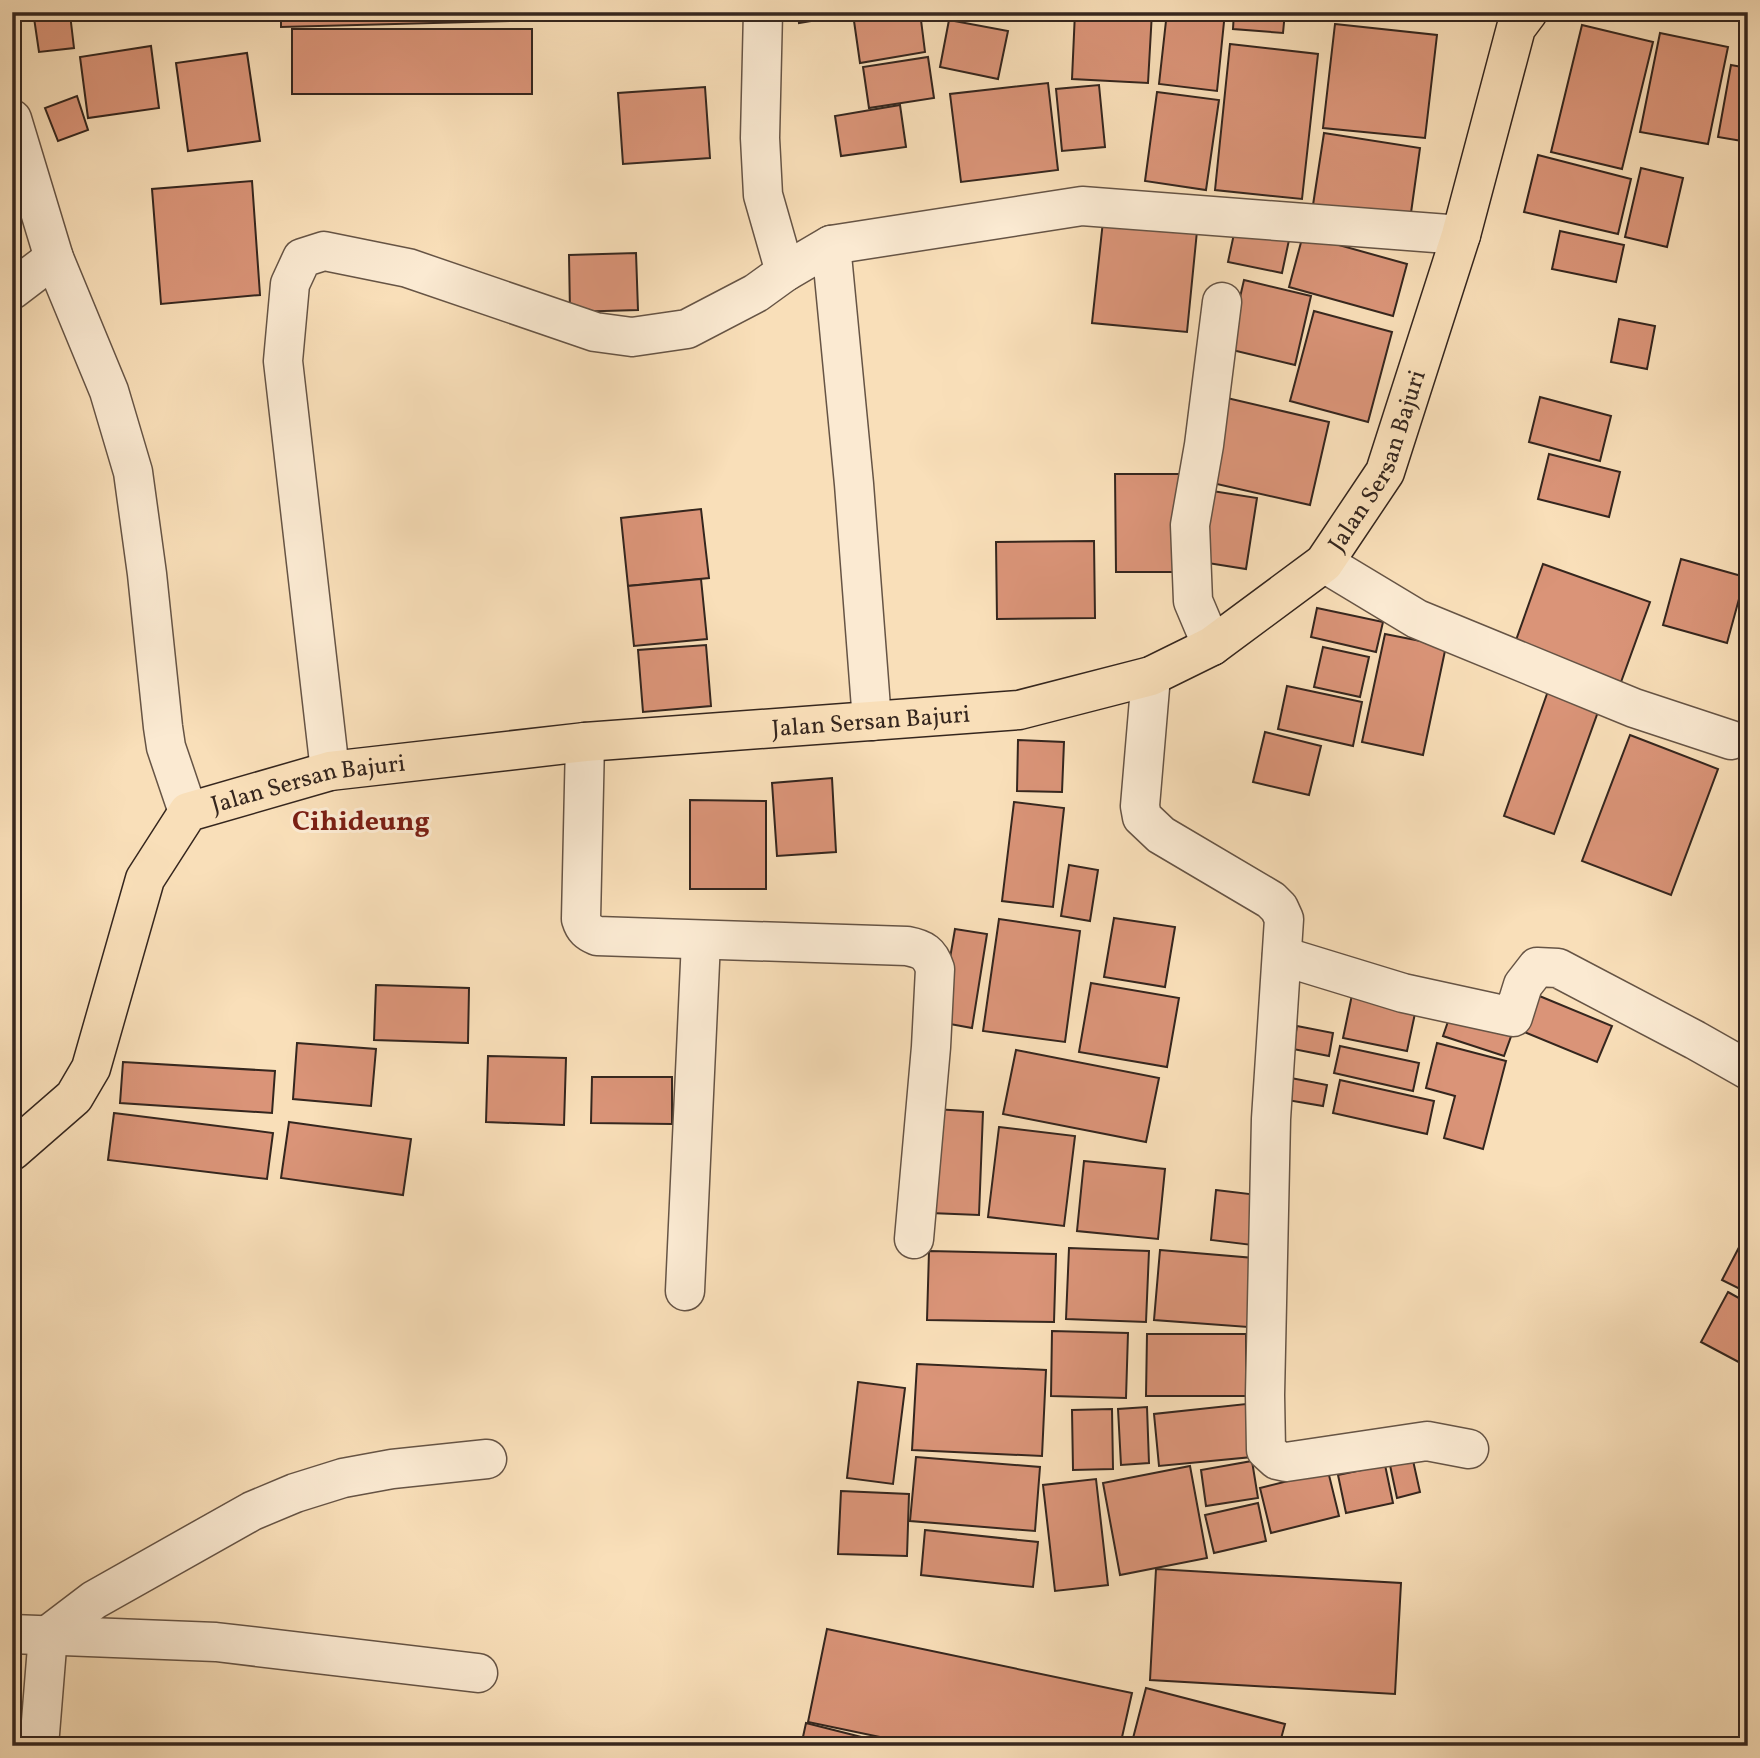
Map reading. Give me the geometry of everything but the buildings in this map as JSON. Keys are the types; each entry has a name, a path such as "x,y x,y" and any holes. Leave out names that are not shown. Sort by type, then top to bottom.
{"main road":[{"name":"Jalan Sersan Bajuri","path":"12,1152 74,1097 91,1068 145,879 188,812 330,771 585,742 1019,710 1151,676 1212,646 1324,563 1385,471 1461,235 1516,28 1528,12"}],"street":[{"path":"764,12 760,138 763,195 785,272"},
{"path":"12,119 54,258 110,391 132,472 147,574 166,747 188,812"},
{"path":"330,771 283,361 290,285 302,258 324,251 408,268 595,332 632,337 687,329 756,293 831,245 1082,206 1461,235"},
{"path":"831,245 872,721"},
{"path":"12,290 54,258"},
{"path":"1212,646 1193,601 1189,525 1204,446 1222,302"},
{"path":"1324,563 1417,619 1634,708 1731,740"},
{"path":"1151,676 1140,806 1142,817 1161,835 1271,900 1284,919 1271,1118 1266,1450 1277,1460 1286,1462 1427,1441 1469,1449"},
{"path":"585,742 581,919 584,928 597,936 907,946 927,952 932,959 935,969 931,1047 914,1239"},
{"path":"685,1290 701,941"},
{"path":"1282,956 1403,993 1513,1017 1523,985 1537,967 1558,968 1748,1070"},
{"path":"30,1635 253,1511 295,1493 342,1478 392,1469 487,1460"},
{"path":"30,1635 216,1642 478,1673"},
{"path":"30,1635 39,1746"}],"district":[{"name":"Cihideung","path":"361,820"}]}
